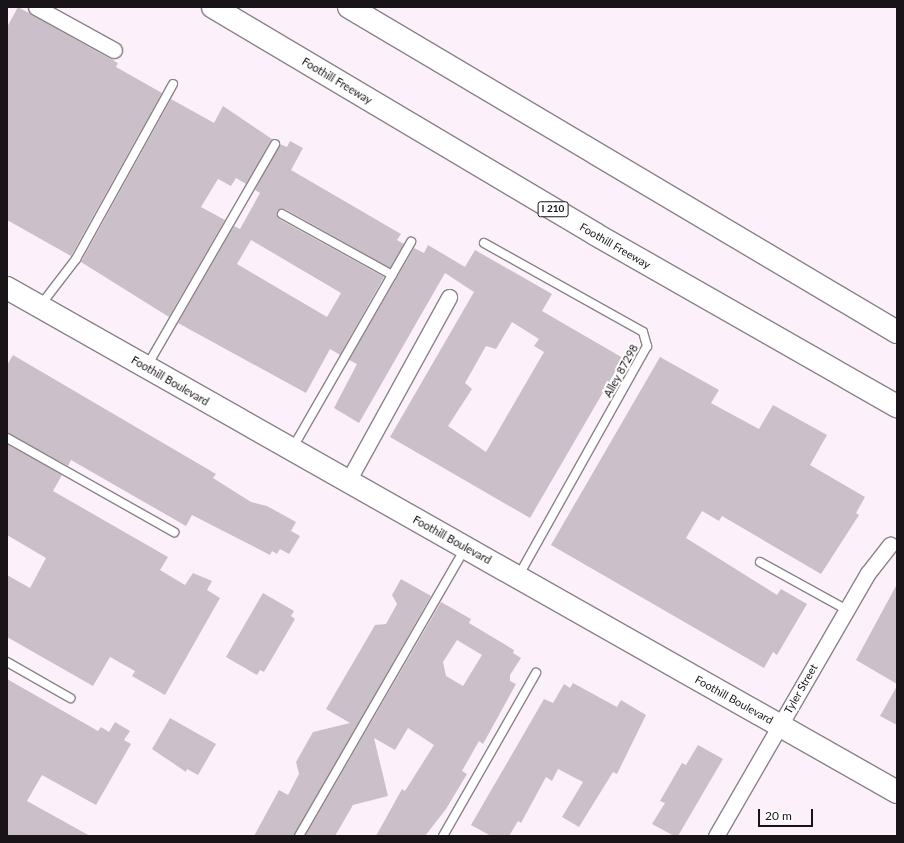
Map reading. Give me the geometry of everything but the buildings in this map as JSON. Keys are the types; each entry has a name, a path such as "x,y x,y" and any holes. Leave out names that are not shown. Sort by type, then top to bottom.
{"main road":[{"name":"Foothill Freeway","path":"213,7 595,234 897,406"},
{"path":"349,7 897,332"},
{"name":"Foothill Boulevard","path":"9,295 39,306 897,792"}],"street":[{"path":"36,7 114,50"},
{"path":"348,481 449,297"},
{"name":"Tyler Street","path":"716,836 847,610 894,544"}],"lane":[{"path":"39,306 76,260 173,84"},
{"path":"146,367 275,144"},
{"path":"282,214 392,275"},
{"path":"292,450 411,242"},
{"name":"Alley 87298","path":"484,243 643,332 647,346 518,577"},
{"path":"7,438 174,532"},
{"path":"299,836 466,547"},
{"path":"760,562 847,610"},
{"path":"7,662 70,698"},
{"path":"443,836 536,673"}]}
